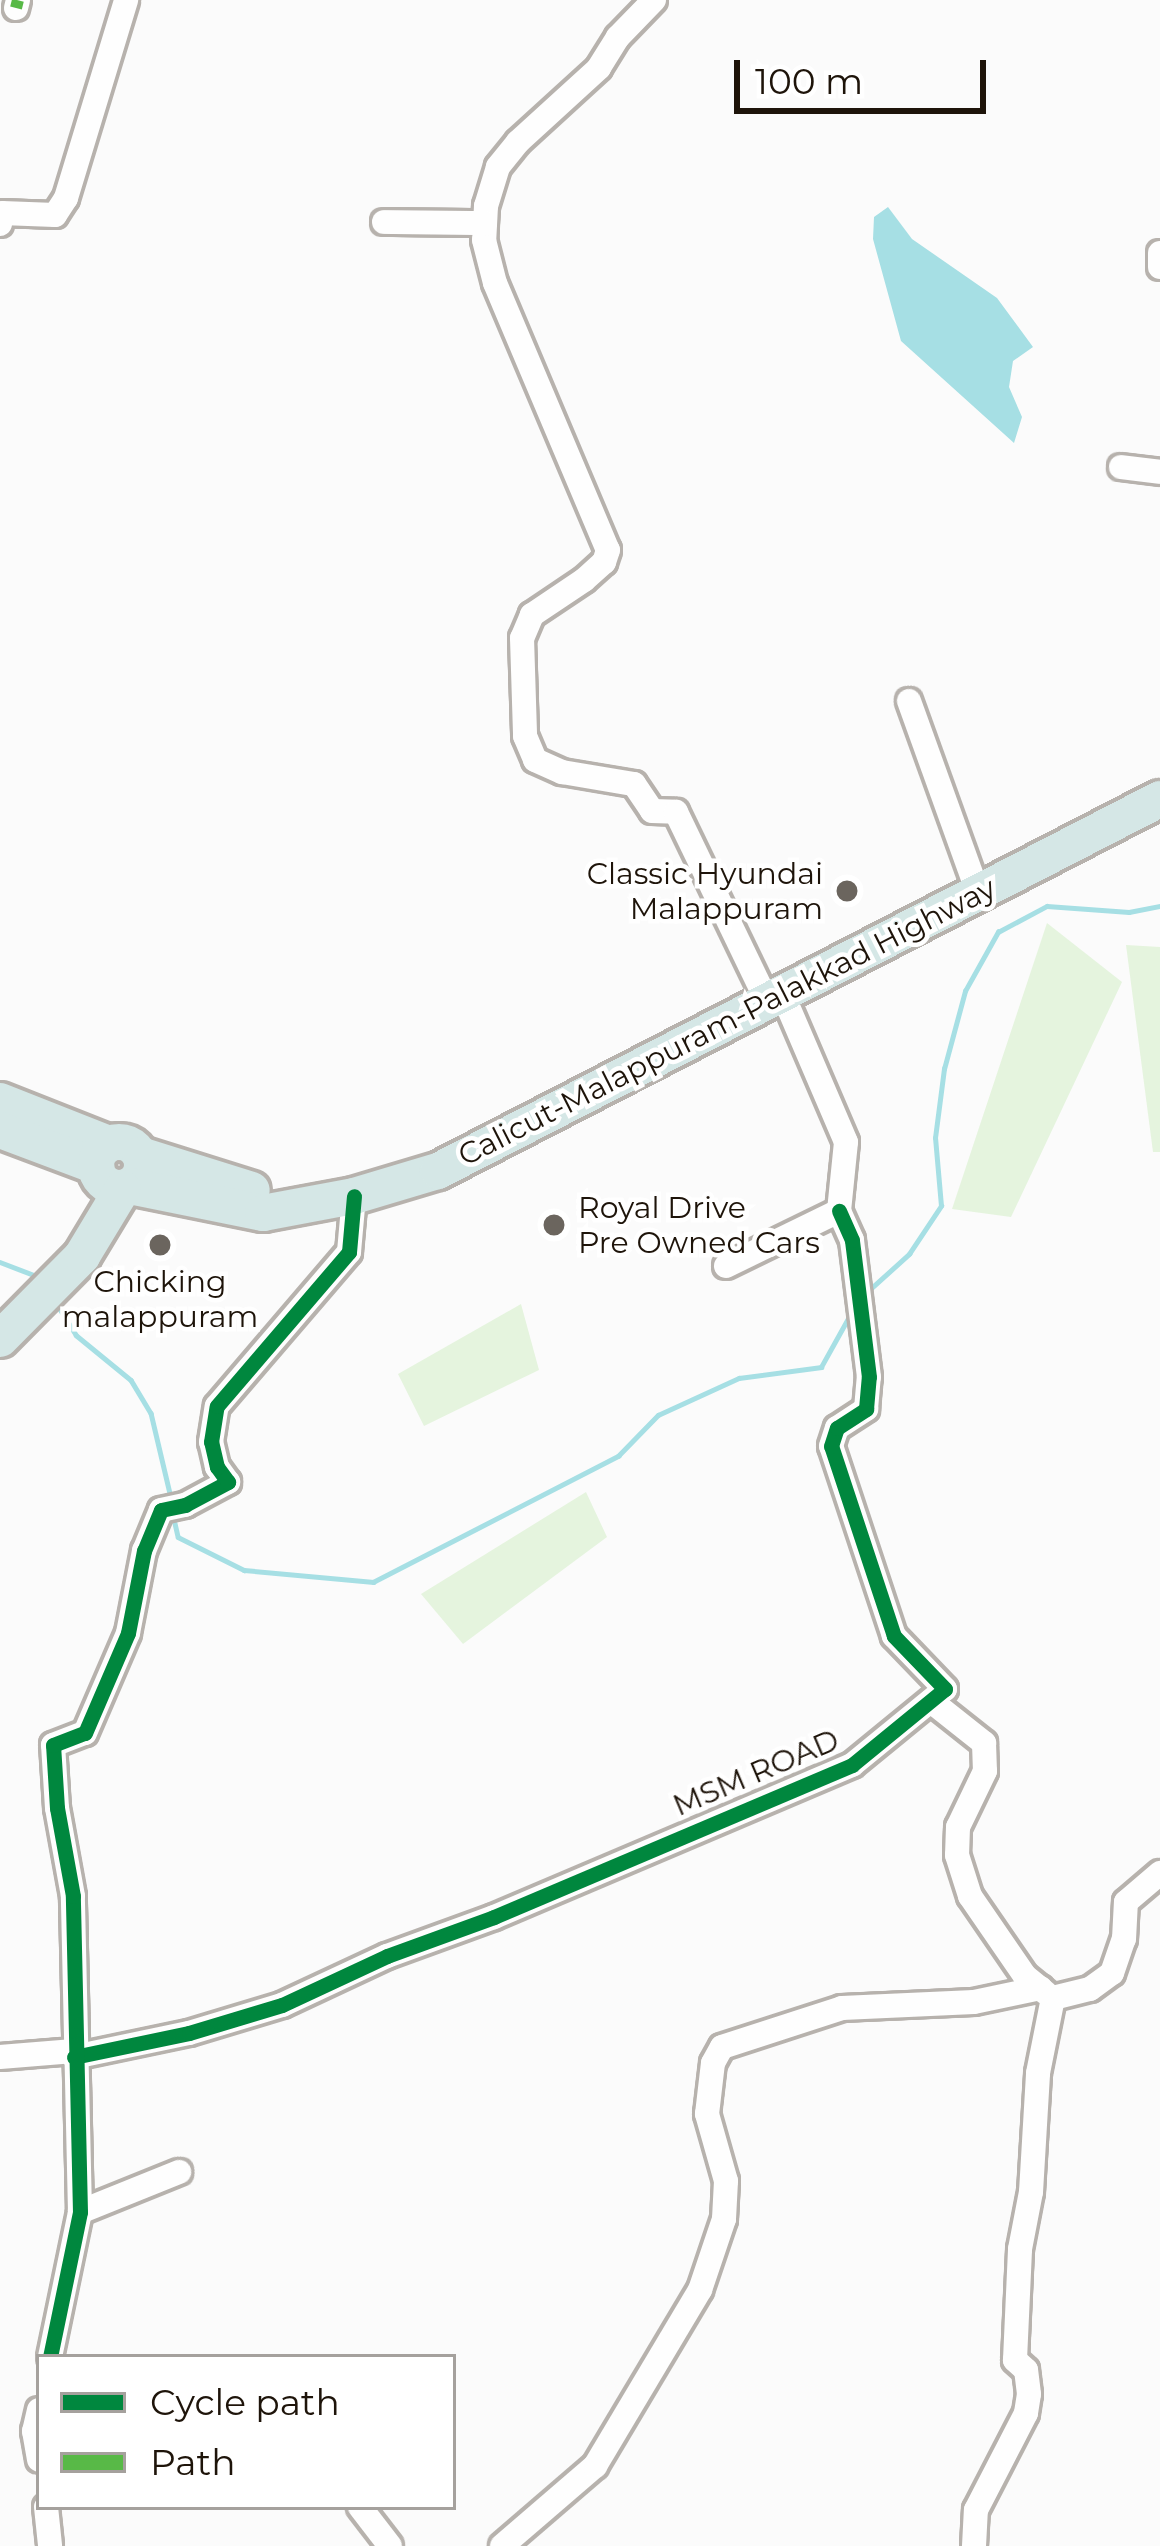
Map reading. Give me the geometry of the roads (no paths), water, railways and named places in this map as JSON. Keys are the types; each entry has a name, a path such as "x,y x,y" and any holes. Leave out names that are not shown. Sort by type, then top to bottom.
{"highway":[{"name":"Calicut-Malappuram-Palakkad Highway","path":"0,1130 116,1169 266,1193 279,1206 354,1196 438,1171 1160,799"},
{"name":"Calicut-Malappuram-Palakkad Highway","path":"0,1101 116,1169"},
{"path":"0,1339 82,1256 116,1169"}],"street":[{"path":"1,214 55,214 66,197 126,0"},
{"path":"654,0 618,37 599,68 498,167 485,223 495,283 608,550 604,562 584,580 532,615 522,638 525,736 536,760 562,772 634,784 652,812 676,812 846,1142 838,1211 852,1240 869,1377 866,1408 837,1428 831,1446 894,1636 945,1689 931,1701 984,1743 985,1771 958,1827 957,1855 970,1896 989,1928 1047,1993 1031,2192 1020,2248 1015,2360 1026,2371 1029,2394 1026,2413 976,2510 974,2546"},
{"path":"384,222 485,223"},
{"path":"1160,253 1160,267"},
{"path":"1121,467 1160,472"},
{"path":"909,701 978,893"},
{"path":"51,2354 80,2212 73,1896 57,1808 53,1745 85,1733 128,1634 144,1552 173,1507 228,1482 217,1467 211,1442 218,1406 349,1252 354,1196"},
{"path":"727,1266 838,1211"},
{"name":"MSM ROAD","path":"0,2057 74,2054 189,2033 282,2005 387,1955 494,1917 852,1765 931,1701"},
{"path":"502,2546 595,2466 700,2290 724,2219 726,2180 707,2114 713,2063 722,2047 842,2008 974,2002 1090,1989 1112,1973 1124,1939 1126,1902 1160,1874"},
{"path":"80,2212 179,2172"},
{"path":"46,2510 50,2546"},
{"path":"362,2510 390,2546"}],"water":[{"path":"888,207 912,239 997,298 1033,347 1013,361 1009,387 1022,417 1014,443 901,341 873,239 874,217"}],"waterway":[{"path":"867,1292 909,1254 941,1206 935,1138 944,1069 965,991 998,932 1047,906 1129,912 1160,906"},
{"path":"0,1262 39,1277"},
{"path":"55,1301 76,1335 131,1380 151,1413 172,1502"},
{"path":"174,1519 178,1537 244,1570 373,1582 618,1456 658,1415 739,1378 821,1367 850,1315"}],"place":[{"name":"Classic Hyundai Malappuram","path":"847,891"},
{"name":"Royal Drive Pre Owned Cars","path":"554,1225"},
{"name":"Chicking malappuram","path":"160,1245"}]}
